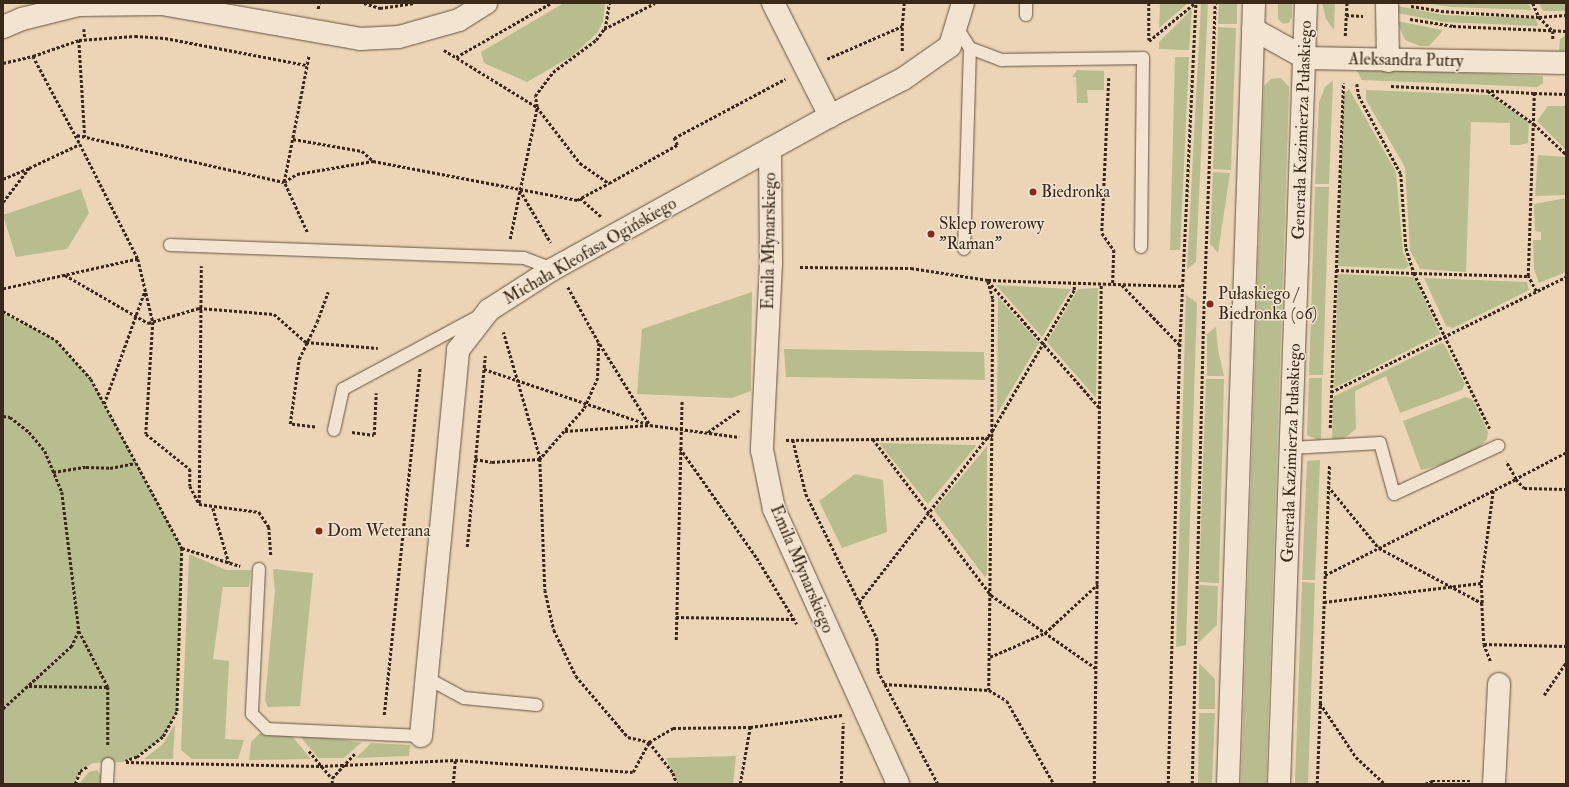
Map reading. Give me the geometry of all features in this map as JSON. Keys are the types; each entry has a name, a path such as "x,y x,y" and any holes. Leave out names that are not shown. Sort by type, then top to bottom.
{"street":[{"path":"3,27 22,19 78,5 162,4 360,39 399,37 433,29 459,20 486,3"},
{"path":"773,3 830,116"},
{"name":"Michała Kleofasa Ogińskiego","path":"421,736 458,350 489,310 559,276 770,150 830,116 903,79 950,46 963,3"},
{"path":"1228,784 1254,3"},
{"name":"Generała Kazimierza Pułaskiego","path":"1279,784 1306,3"},
{"path":"1388,61 1393,9"},
{"name":"Aleksandra Putry","path":"1253,29 1305,58 1388,61 1566,63"},
{"name":"Emila Młynarskiego","path":"770,150 771,263 762,440 774,509 898,784"},
{"path":"1494,783 1499,684"}],"lane":[{"path":"956,26 970,48 964,250"},
{"path":"970,48 1002,60 1143,58 1141,246"},
{"path":"170,245 524,258 559,276"},
{"path":"334,430 343,388 489,310"},
{"path":"1291,448 1380,443 1394,494 1498,446"},
{"path":"259,569 252,714 267,729 421,736"},
{"path":"427,678 464,698 537,705"},
{"path":"108,764 108,784"}],"path":[{"path":"316,250 284,182 319,3"},
{"path":"364,3 380,8 414,3"},
{"path":"456,57 551,3"},
{"path":"506,257 536,107 535,96 553,72 596,40 604,29 609,3"},
{"path":"604,29 655,3"},
{"path":"77,135 284,182 297,174 373,161 577,200 677,145 674,138 806,68 902,26 904,3"},
{"path":"1149,3 1149,41"},
{"path":"1142,41 1149,41 1196,3"},
{"path":"1168,784 1182,286 1196,3"},
{"path":"1192,784 1203,329 1215,3"},
{"path":"1317,784 1342,84 1347,3 1359,3"},
{"path":"1346,15 1393,9 1539,17 1566,15"},
{"path":"1393,9 1453,26 1566,31"},
{"path":"433,29 439,46 536,107 580,163 609,183"},
{"path":"3,63 33,56 79,40 101,36 165,38 307,65"},
{"path":"79,40 85,137"},
{"path":"33,56 77,135 80,144 138,259 152,322 146,434 190,469 190,486 199,504 213,508 259,512 270,527 271,557"},
{"path":"1110,58 1102,232 1114,250 1113,285"},
{"path":"1342,84 1364,85"},
{"path":"1357,84 1359,96 1401,174 1406,248 1414,273 1498,446 1516,479 1524,488 1566,489"},
{"path":"1387,86 1566,94"},
{"path":"1488,91 1534,124 1566,154"},
{"path":"1534,93 1528,276 1536,291"},
{"path":"293,139 362,151 373,161"},
{"path":"3,179 80,144"},
{"path":"3,202 29,168"},
{"path":"520,190 553,247"},
{"path":"580,198 604,218"},
{"path":"3,289 138,259"},
{"path":"199,504 200,266"},
{"path":"800,267 910,268 988,280 1074,284 1182,286"},
{"path":"1336,270 1528,276"},
{"path":"65,276 148,324 199,308 274,314 306,342 383,348"},
{"path":"559,276 650,425"},
{"path":"1331,392 1566,277"},
{"path":"988,280 1099,407"},
{"path":"988,280 994,298 989,690"},
{"path":"859,602 929,513 985,438 992,431 1074,290 1074,284"},
{"path":"1094,784 1097,670 1101,284"},
{"path":"1122,285 1180,346"},
{"path":"104,404 134,316 145,289"},
{"path":"328,292 317,322 299,359 290,424 374,435 377,389"},
{"path":"3,311 56,340 91,379 182,548 177,712 163,737 137,757 122,762 320,766 455,760 633,772 649,742 673,728 750,727 843,715 841,784"},
{"path":"502,329 540,459 545,590 554,630 576,676 601,707 628,736 649,742 673,773 677,784"},
{"path":"475,459 492,462 540,459 587,402 598,378 599,343"},
{"path":"466,547 485,348"},
{"path":"457,360 587,402 650,425"},
{"path":"384,722 421,366 414,370"},
{"path":"708,433 765,392"},
{"path":"676,640 682,400"},
{"path":"3,416 10,417 29,432 45,451 62,492 79,631 108,687 108,764"},
{"path":"564,431 650,425 762,440 992,438"},
{"path":"873,439 990,595 1097,670"},
{"path":"794,440 806,494 878,638 878,671 938,784"},
{"path":"676,617 795,619 757,558 680,448"},
{"path":"1325,575 1566,453"},
{"path":"53,472 86,467 110,468 136,463"},
{"path":"1328,486 1379,548 1482,603"},
{"path":"1493,490 1481,583 1484,644 1566,646"},
{"path":"182,548 229,564 213,508"},
{"path":"1324,602 1481,583"},
{"path":"990,657 1045,633 1098,584"},
{"path":"3,709 72,646 79,631"},
{"path":"1544,694 1565,664"},
{"path":"884,684 989,690 1007,700 1054,784"},
{"path":"29,686 108,687"},
{"path":"1320,703 1356,757 1385,784"},
{"path":"740,784 750,727"},
{"path":"294,731 320,766 332,778"},
{"path":"332,784 332,778 373,734"},
{"path":"453,784 455,760"},
{"path":"1425,784 1432,781 1494,783"}],"green space":[{"path":"564,3 605,3 603,22 597,33 572,56 527,82 484,63 481,52"},
{"path":"1160,3 1188,3 1159,28"},
{"path":"1201,3 1208,3 1196,262 1187,269"},
{"path":"1219,3 1237,3 1237,24 1218,24"},
{"path":"1278,3 1292,3 1292,17 1289,23 1283,24 1278,19"},
{"path":"1322,3 1335,3 1334,30 1326,19"},
{"path":"1426,3 1528,3 1532,10 1451,7"},
{"path":"1539,3 1566,3 1566,11 1543,11"},
{"path":"1398,6 1444,15 1535,18 1538,24 1537,26 1444,22 1397,13"},
{"path":"1192,9 1189,50 1159,49 1159,42"},
{"path":"1397,21 1442,30 1429,46 1420,46 1405,40"},
{"path":"1218,27 1236,28 1231,170 1213,169"},
{"path":"1566,35 1566,51 1559,51 1560,39"},
{"path":"1175,57 1189,57 1180,250 1170,250"},
{"path":"1356,69 1543,76 1543,83 1537,87 1362,80"},
{"path":"1077,70 1104,71 1104,90 1087,90 1088,103 1077,103 1076,77 1072,77"},
{"path":"1281,78 1289,87 1289,94 1266,784 1241,784 1264,86 1271,79"},
{"path":"1333,80 1329,184 1315,184 1319,102 1325,87"},
{"path":"1349,89 1396,172 1403,252 1409,266 1405,269 1338,266 1343,95"},
{"path":"1366,90 1490,95 1529,122 1528,143 1510,145 1510,123 1471,122 1466,272 1420,269 1410,250 1405,167 1366,100"},
{"path":"1548,106 1566,106 1566,150 1537,121"},
{"path":"1538,155 1565,157 1566,195 1535,196"},
{"path":"1213,172 1230,173 1218,253 1210,244"},
{"path":"1315,187 1329,187 1323,375 1309,375"},
{"path":"81,189 89,213 67,249 16,257 3,215"},
{"path":"1566,198 1566,272 1539,283 1534,269 1533,240 1541,240 1541,232 1535,231 1534,204"},
{"path":"1338,274 1414,277 1440,334 1334,388"},
{"path":"1424,278 1527,282 1529,290 1453,328 1446,326"},
{"path":"996,285 1071,289 1042,337"},
{"path":"1098,288 1096,398 1047,342 1078,289"},
{"path":"752,292 751,391 732,398 637,394 642,329"},
{"path":"1186,295 1197,303 1186,645 1176,647"},
{"path":"998,297 1039,343 997,414"},
{"path":"3,313 56,340 91,379 182,548 177,712 163,737 149,749 123,762 93,763 80,771 75,784 3,784"},
{"path":"1216,327 1218,350 1224,376 1207,376 1207,334"},
{"path":"1441,343 1444,344 1465,384 1462,390 1400,413 1386,376 1355,391 1356,429 1337,444 1332,444 1333,397"},
{"path":"784,349 984,352 985,380 786,377"},
{"path":"1309,378 1322,378 1321,441 1307,435"},
{"path":"1206,379 1224,379 1219,583 1199,582"},
{"path":"1466,397 1473,400 1488,432 1487,439 1471,457 1421,470 1403,421"},
{"path":"879,443 975,445 976,446 928,504"},
{"path":"987,446 987,574 985,577 934,510"},
{"path":"1320,460 1315,580 1302,580 1307,461"},
{"path":"855,474 883,480 887,532 842,548 819,501"},
{"path":"189,554 226,570 251,570 249,587 223,587 213,659 229,661 225,739 244,740 238,759 192,759 181,750"},
{"path":"273,569 313,573 300,706 268,707 265,701 275,591"},
{"path":"1302,582 1315,583 1308,784 1295,784"},
{"path":"1199,585 1218,586 1217,625 1198,643"},
{"path":"1199,663 1215,679 1215,709 1199,709"},
{"path":"1199,713 1215,713 1212,784 1198,784"},
{"path":"175,724 173,759 144,759 163,744"},
{"path":"260,733 291,735 311,759 249,760 251,742"},
{"path":"299,735 362,742 344,758 318,758"},
{"path":"371,743 410,745 409,756 356,758"},
{"path":"736,756 733,784 678,784 666,758"},
{"path":"97,770 101,775 101,784 79,784 89,772"}],"place":[{"name":"Biedronka","path":"1033,192"},
{"name":"Sklep rowerowy \"Raman\"","path":"931,234"},
{"name":"Pułaskiego / Biedronka (06)","path":"1210,304"},
{"name":"Dom Weterana","path":"319,531"}]}
